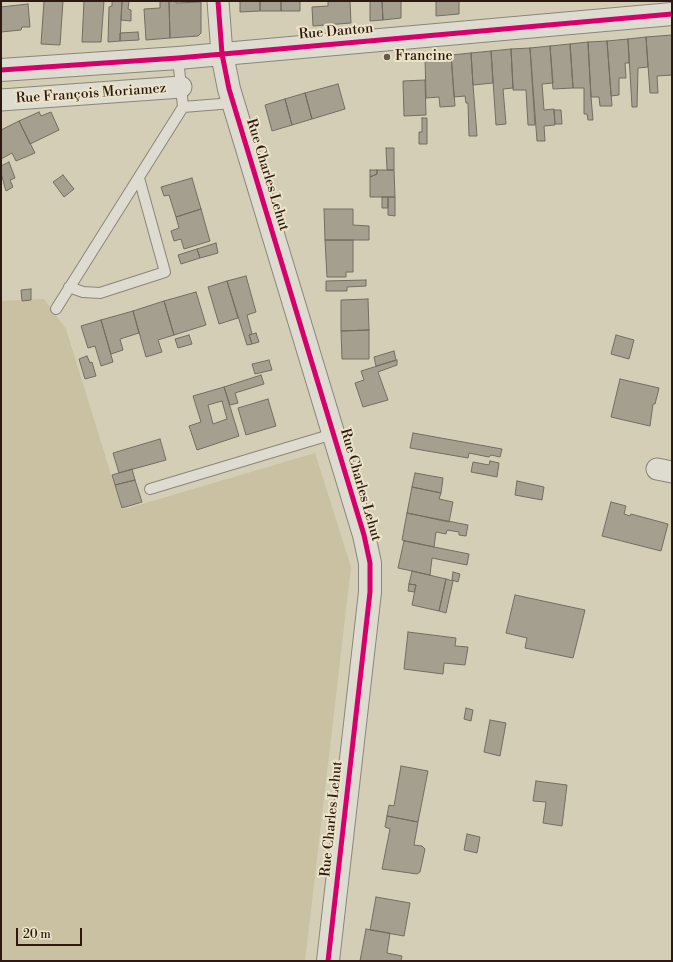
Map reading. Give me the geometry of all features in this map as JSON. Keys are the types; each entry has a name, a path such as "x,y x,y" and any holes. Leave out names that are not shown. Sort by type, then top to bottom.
{"street":[{"path":"218,1 222,54"},
{"name":"Rue Danton","path":"1,70 178,58 672,14"},
{"name":"Rue Charles Lehut","path":"222,54 233,103 364,535 370,563 370,577 328,961"},
{"name":"Rue François Moriamez","path":"1,100 182,97"}],"lane":[{"path":"56,309 139,178 182,97 178,58"},
{"path":"182,97 233,103"},
{"path":"70,287 83,292 100,293 165,272 139,178"},
{"path":"150,489 333,434"}],"shaded area":[{"path":"44,299 66,329 122,510 315,453 351,567 305,961 1,961 1,301"}],"building":[{"path":"44,1 63,1 60,45 41,44"},
{"path":"84,1 104,1 101,42 82,42"},
{"path":"112,1 122,1 120,41 108,42 109,7 112,6"},
{"path":"122,1 129,1 128,9 131,10 131,21 121,20"},
{"path":"160,1 169,1 170,38 146,40 144,9 160,8"},
{"path":"169,1 176,1 176,3 201,2 201,33 198,36 170,38"},
{"path":"240,1 260,1 260,11 240,12"},
{"path":"260,1 281,1 281,11 260,11"},
{"path":"281,1 300,1 300,11 281,11"},
{"path":"328,1 350,1 351,23 313,26 312,7 328,6"},
{"path":"370,1 382,1 383,20 370,21"},
{"path":"382,1 401,1 401,18 383,20"},
{"path":"436,1 459,1 459,14 436,16"},
{"path":"28,4 30,27 22,27 21,30 1,32 1,7"},
{"path":"138,32 139,40 120,41 120,33"},
{"path":"672,35 672,75 657,76 658,93 650,93 646,37"},
{"path":"646,37 648,67 638,68 637,107 632,107 628,39"},
{"path":"628,39 629,63 625,63 626,78 619,78 619,95 611,96 607,41"},
{"path":"607,41 612,106 600,106 599,97 591,97 588,42"},
{"path":"588,42 593,120 588,120 587,114 584,114 584,88 573,88 570,44"},
{"path":"570,44 573,88 553,89 550,46"},
{"path":"550,46 553,83 542,84 544,110 554,109 555,125 544,126 545,141 537,141 530,48"},
{"path":"530,48 535,125 528,125 526,90 513,90 511,49"},
{"path":"511,49 513,88 503,89 506,124 496,125 491,51"},
{"path":"491,51 493,83 473,85 471,53"},
{"path":"471,53 477,136 469,136 468,103 466,103 465,96 454,97 451,55"},
{"path":"451,55 455,106 440,107 439,97 426,98 425,58"},
{"path":"425,80 426,115 404,116 403,81"},
{"path":"338,84 345,109 312,119 305,93"},
{"path":"305,93 312,119 292,125 285,99"},
{"path":"285,99 292,125 272,131 265,105"},
{"path":"554,110 561,110 562,124 555,124"},
{"path":"39,112 41,116 51,112 59,130 30,144 19,121"},
{"path":"422,118 427,118 427,144 419,144 419,132 422,132"},
{"path":"19,121 35,153 16,161 12,153 1,159 1,130"},
{"path":"386,148 394,148 394,170 387,170"},
{"path":"9,162 15,178 10,180 13,187 6,191 1,173 1,166"},
{"path":"370,170 377,170 377,174 370,177"},
{"path":"377,170 394,170 395,197 370,197 370,177 377,174"},
{"path":"63,175 74,189 64,197 53,182"},
{"path":"192,178 201,209 176,217 169,195 164,196 161,187"},
{"path":"382,197 388,197 388,208 382,208"},
{"path":"388,197 395,197 395,216 388,215"},
{"path":"201,209 210,241 184,249 181,239 174,241 171,231 179,228 176,217"},
{"path":"324,209 353,209 353,225 369,226 369,240 325,240"},
{"path":"325,240 353,240 353,272 346,272 346,277 327,277"},
{"path":"216,243 218,253 200,258 197,249"},
{"path":"197,249 200,258 181,264 178,255"},
{"path":"246,276 256,312 247,315 252,334 249,335 252,344 247,345 227,281"},
{"path":"366,280 366,286 347,287 347,291 326,291 326,281"},
{"path":"227,281 238,318 219,324 208,287"},
{"path":"31,289 31,300 22,301 21,290"},
{"path":"196,292 206,325 174,335 164,301"},
{"path":"368,299 369,330 341,331 341,300"},
{"path":"164,301 174,335 158,340 162,352 146,357 133,311"},
{"path":"133,311 139,333 120,339 123,350 111,354 101,320"},
{"path":"101,320 113,362 101,366 95,346 88,348 81,326"},
{"path":"369,330 369,359 342,359 341,331"},
{"path":"256,333 259,342 252,344 249,335"},
{"path":"189,335 192,344 178,348 175,339"},
{"path":"616,335 634,340 629,359 611,354"},
{"path":"394,351 396,360 376,366 374,357"},
{"path":"87,356 90,363 92,362 96,376 85,379 79,359"},
{"path":"269,360 272,370 255,374 252,364"},
{"path":"397,360 397,365 378,372 388,400 363,407 355,383 364,380 361,371"},
{"path":"261,375 264,384 235,393 238,403 230,405 224,387"},
{"path":"620,379 659,388 655,404 653,404 650,426 611,417"},
{"path":"224,387 239,436 197,450 189,426 201,422 193,396","holes":["222,401 227,419 213,424 208,405"]},
{"path":"268,399 276,426 246,435 238,408"},
{"path":"413,433 502,449 500,457 491,455 489,457 469,453 468,458 410,448"},
{"path":"160,439 166,460 119,473 113,453"},
{"path":"490,461 499,463 497,477 471,472 473,462 489,465"},
{"path":"132,469 135,480 115,485 112,475"},
{"path":"415,473 443,478 441,493 412,487"},
{"path":"135,480 142,502 122,508 115,485"},
{"path":"517,481 544,487 542,500 515,495"},
{"path":"412,487 441,493 439,499 453,502 449,522 407,513"},
{"path":"611,502 626,506 624,514 630,516 631,514 668,524 661,551 602,536"},
{"path":"407,513 468,525 466,536 459,535 459,532 447,530 446,534 436,532 434,547 402,540"},
{"path":"404,541 469,554 467,565 432,558 430,575 398,568"},
{"path":"412,571 446,579 439,611 412,605 416,585 409,584"},
{"path":"453,572 460,574 458,582 452,580"},
{"path":"446,579 453,581 446,613 439,611"},
{"path":"409,584 416,585 414,592 408,591"},
{"path":"515,595 585,610 573,658 525,648 527,638 506,633"},
{"path":"408,632 456,638 455,646 468,647 465,665 444,663 443,674 404,669"},
{"path":"466,708 473,710 471,721 464,719"},
{"path":"490,720 506,723 500,756 484,752"},
{"path":"401,766 428,771 418,822 387,816 389,805 394,806"},
{"path":"536,781 567,785 562,826 543,823 546,802 533,801"},
{"path":"387,816 418,822 414,845 422,846 425,849 420,872 417,874 382,869 390,829 385,827"},
{"path":"467,834 480,837 477,853 464,850"},
{"path":"376,897 410,903 404,936 370,930"},
{"path":"366,929 390,933 387,953 402,956 401,961 360,961"}],"cycle path":[{"path":"218,1 222,54 229,89 364,535 370,563 370,592 328,961"},
{"path":"1,70 178,58 672,14"}],"place":[{"name":"Francine","path":"387,57"}]}
